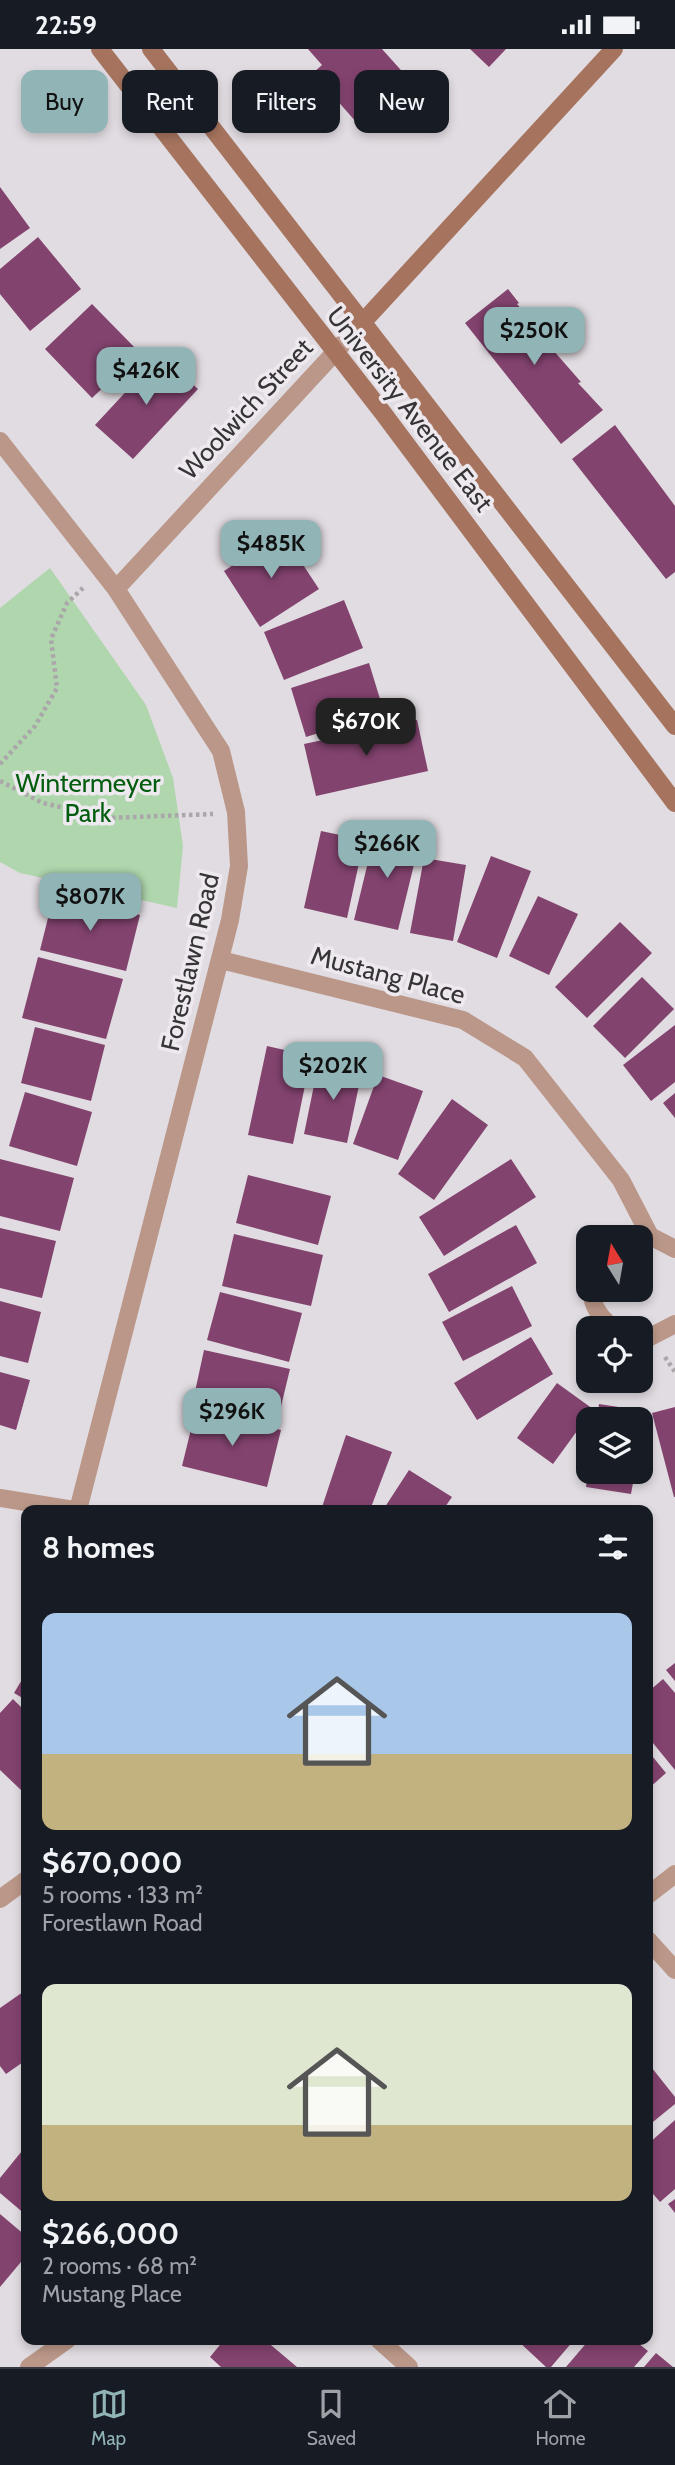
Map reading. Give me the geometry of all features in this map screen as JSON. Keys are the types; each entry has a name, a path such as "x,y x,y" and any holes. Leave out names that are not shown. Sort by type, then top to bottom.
{"main road":[{"name":"University Avenue East","path":"100,49 335,353 675,803"},
{"name":"University Avenue East","path":"151,49 675,726"},
{"name":"Woolwich Street","path":"362,323 614,49"}],"street":[{"name":"Woolwich Street","path":"116,589 362,323"},
{"name":"Forestlawn Road","path":"0,441 116,589 221,751 236,812 239,866 221,960 77,1505"},
{"name":"Mustang Place","path":"221,960 463,1020 525,1058 621,1180 644,1225"},
{"path":"653,1237 675,1248"},
{"path":"653,1335 675,1324"},
{"path":"0,1498 44,1505"},
{"path":"653,1891 675,1874"},
{"path":"0,1899 21,1884"},
{"path":"653,1946 675,1970"},
{"path":"29,2367 59,2345"},
{"path":"385,2345 409,2367"}],"path":[{"path":"0,764 34,726 57,688 51,639 67,603 83,588"},
{"path":"0,781 43,803 108,818 236,812"}],"green space":[{"name":"Wintermeyer Park","path":"50,568 146,705 173,778 183,846 177,908 20,873 0,862 0,608"}],"building":[{"path":"308,49 382,49 401,70 354,70 354,120 340,104 340,70 316,70 322,65"},
{"path":"470,49 506,49 489,67"},
{"path":"0,187 30,228 0,249"},
{"path":"38,237 81,289 30,331 0,294 0,269"},
{"path":"508,289 519,303 517,304 548,340 546,342 581,382 578,383 603,410 561,444 465,323"},
{"path":"92,304 140,353 92,398 45,349"},
{"path":"160,355 198,389 133,459 95,425"},
{"path":"615,425 675,506 675,572 666,579 572,459"},
{"path":"282,533 319,589 260,627 224,571"},
{"path":"344,600 363,648 284,680 264,632"},
{"path":"369,663 384,712 306,737 291,688"},
{"path":"417,720 428,771 316,796 304,744"},
{"path":"376,829 420,840 398,930 354,920"},
{"path":"321,831 364,840 347,918 304,908"},
{"path":"491,856 531,871 497,958 457,942"},
{"path":"424,858 466,865 453,941 410,933"},
{"path":"54,894 140,915 126,971 40,950"},
{"path":"538,896 578,914 549,975 509,956"},
{"path":"620,922 652,953 587,1018 555,987"},
{"path":"38,957 123,979 106,1039 22,1018"},
{"path":"642,977 674,1009 625,1058 593,1026"},
{"path":"675,1025 675,1082 651,1101 623,1065"},
{"path":"35,1027 105,1045 91,1101 21,1083"},
{"path":"267,1046 311,1056 293,1144 248,1135"},
{"path":"319,1061 362,1071 347,1143 304,1134"},
{"path":"378,1075 423,1091 398,1160 353,1144"},
{"path":"25,1092 92,1112 77,1166 9,1146"},
{"path":"675,1093 675,1118 663,1103"},
{"path":"452,1099 488,1125 434,1200 398,1174"},
{"path":"0,1159 74,1178 60,1231 0,1216"},
{"path":"511,1159 536,1197 444,1256 419,1217"},
{"path":"248,1175 331,1196 318,1245 236,1223"},
{"path":"516,1225 537,1263 449,1312 428,1274"},
{"path":"0,1228 56,1241 42,1298 0,1288"},
{"path":"234,1234 323,1255 311,1306 222,1286"},
{"path":"512,1286 532,1326 463,1361 442,1322"},
{"path":"220,1292 302,1313 289,1362 207,1340"},
{"path":"0,1301 41,1312 28,1363 0,1356"},
{"path":"531,1337 553,1374 477,1420 454,1383"},
{"path":"204,1350 290,1369 278,1419 193,1401"},
{"path":"0,1372 30,1380 16,1430 0,1425"},
{"path":"557,1383 590,1407 576,1407 576,1432 553,1464 517,1438"},
{"path":"675,1407 675,1497 653,1417 653,1413"},
{"path":"196,1409 281,1430 267,1487 182,1466"},
{"path":"346,1435 392,1452 372,1505 323,1505"},
{"path":"409,1470 452,1497 446,1505 386,1505"},
{"path":"586,1484 633,1484 631,1494 586,1487"},
{"path":"675,1663 675,1681 666,1670"},
{"path":"663,1679 675,1693 675,1770 653,1743 653,1688"},
{"path":"21,1681 21,1697 14,1693"},
{"path":"13,1699 21,1707 21,1790 0,1770 0,1713"},
{"path":"653,1757 666,1773 653,1785"},
{"path":"21,1993 21,2064 6,2074 0,2066 0,2008"},
{"path":"653,2069 675,2097 675,2104 653,2122"},
{"path":"675,2120 675,2189 660,2202 653,2194 653,2140"},
{"path":"21,2152 21,2211 0,2193 0,2178"},
{"path":"675,2199 675,2213 668,2204"},
{"path":"0,2214 21,2232 21,2262 0,2287"},
{"path":"220,2345 271,2345 297,2367 221,2367 210,2357"},
{"path":"522,2345 570,2345 551,2367 546,2367"},
{"path":"585,2345 640,2345 648,2351 634,2367 566,2367"},
{"path":"656,2353 673,2367 644,2367"}]}
